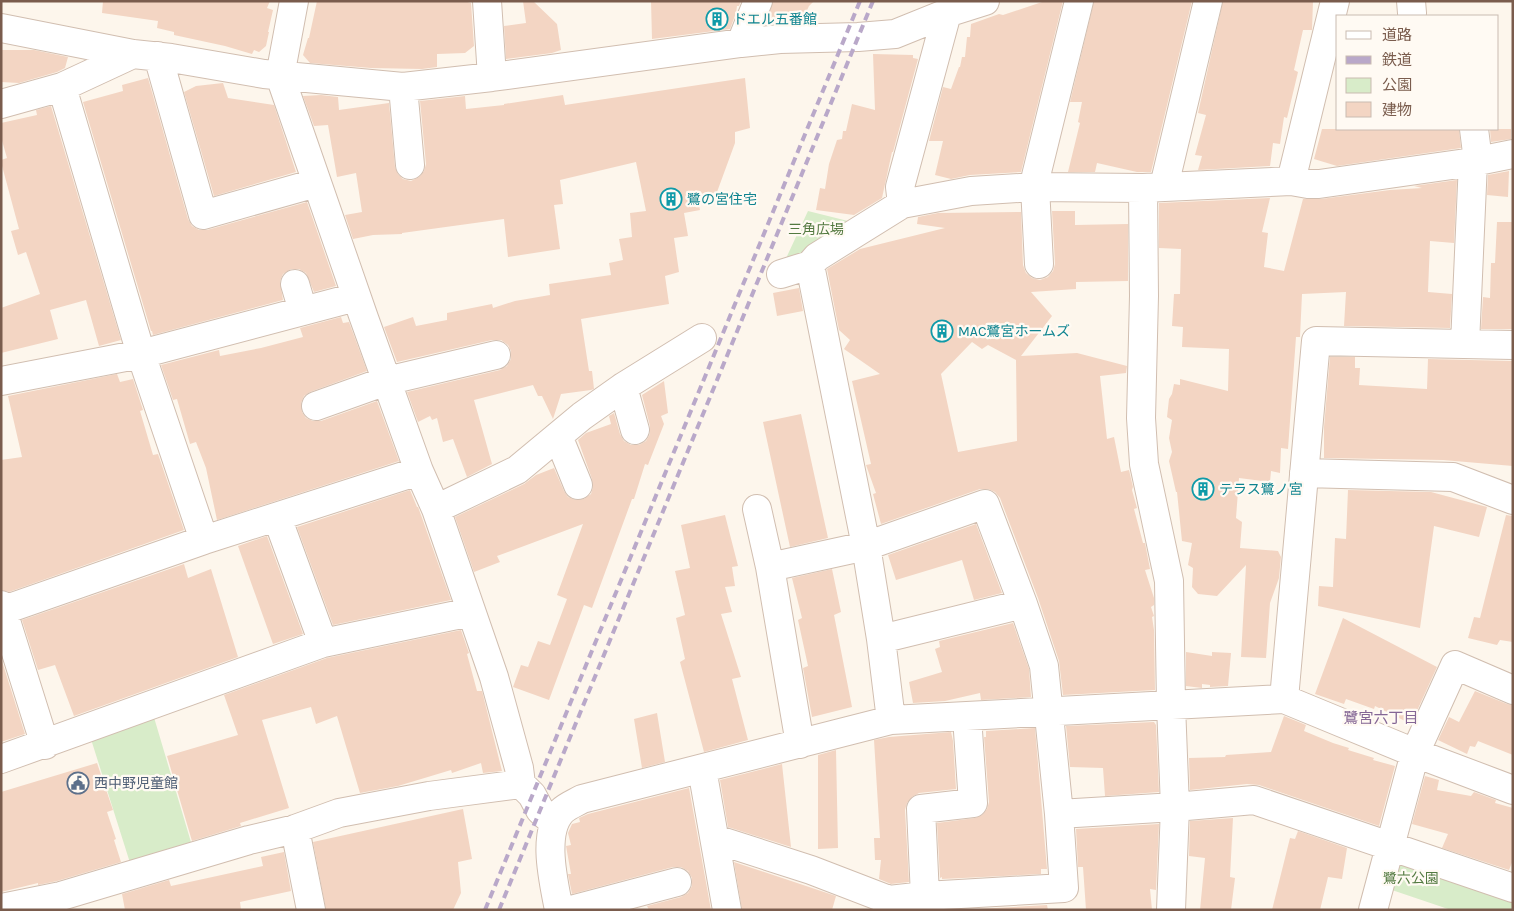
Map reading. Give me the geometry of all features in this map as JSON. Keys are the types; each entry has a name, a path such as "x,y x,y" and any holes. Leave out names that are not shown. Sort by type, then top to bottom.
{"street":[{"path":"294,1 280,76 356,297 419,471 436,510 494,677 519,768 521,784 532,795 540,810 554,823"},
{"path":"487,1 492,77"},
{"path":"741,43 758,1"},
{"path":"1039,264 1036,176 1079,1"},
{"path":"1171,910 1175,807 1169,581 1144,464 1141,418 1144,296 1154,187 1208,1"},
{"path":"1291,181 1336,1"},
{"path":"1,28 146,55 280,76 403,87 492,77 741,43 780,39 895,34 946,13 977,3"},
{"path":"902,204 900,188 946,13"},
{"path":"1,104 62,87 146,55"},
{"path":"146,55 203,215 316,183"},
{"path":"62,87 141,354 204,540"},
{"path":"403,87 410,164"},
{"path":"1465,344 1476,161 1474,130"},
{"path":"780,274 810,265 817,257 902,204 971,191 1035,187 1154,187 1291,181 1319,184 1513,154"},
{"path":"810,265 866,546 882,639 891,720"},
{"path":"295,284 303,311"},
{"path":"1,381 141,354 356,297"},
{"path":"436,510 517,470 582,416 623,387 702,338"},
{"path":"1284,699 1316,341 1513,345"},
{"path":"316,406 386,381 496,355"},
{"path":"623,387 635,430"},
{"path":"558,436 578,485"},
{"path":"45,745 2,609 204,540 419,471"},
{"path":"1304,473 1453,477 1513,500"},
{"path":"715,839 811,870 893,905 925,896 1064,888 1050,712 1044,666 985,504 866,546 770,567"},
{"path":"757,509 770,567 800,744"},
{"path":"277,517 323,643"},
{"path":"882,639 1023,604"},
{"path":"1,759 45,745 323,643 471,612"},
{"path":"1373,910 1415,753 1455,665 1513,690"},
{"path":"559,910 550,859 554,823 562,810 582,799 891,720 1284,699 1415,753 1513,790"},
{"path":"925,896 921,809 973,803 967,717"},
{"path":"702,769 726,910"},
{"path":"1,908 63,903 249,840 295,829 339,813 429,796 521,784"},
{"path":"1059,814 1254,800 1513,888"},
{"path":"295,829 311,910"},
{"path":"570,910 677,882"}],"green space":[{"name":"三角広場","path":"808,211 856,223 782,267"},
{"path":"153,714 193,849 131,866 90,736"},
{"name":"鷺六公園","path":"1396,859 1513,895 1513,910 1451,910 1389,889"}],"building":[{"path":"103,1 270,1 267,8 273,10 266,46 259,52 254,50 252,54 174,35 174,32 157,28 158,21 102,13"},
{"path":"317,1 464,1 471,3 474,46 465,53 437,54 437,67 422,69 371,68 310,63 303,55 309,38"},
{"path":"523,1 533,1 557,24 561,50 552,53 506,59 504,26 526,23"},
{"path":"651,1 741,1 739,6 737,6 730,29 652,39"},
{"path":"773,1 814,1 809,6 801,23 793,20 790,23 781,23 768,18"},
{"path":"1045,1 1063,1 1021,172 970,175 951,179 935,175 943,141 929,141 943,87 951,89 962,57 965,57 967,37 970,37 971,24"},
{"path":"1094,1 1192,1 1151,172 1137,172 1097,163 1095,172 1068,172 1080,123 1078,122 1082,102 1070,102"},
{"path":"1223,1 1313,1 1312,30 1303,30 1294,70 1298,72 1287,118 1284,117 1280,144 1273,143 1270,166 1198,170 1202,156 1195,155 1206,115 1198,113"},
{"path":"1,50 34,50 68,57 65,68 57,72 19,83 1,82"},
{"path":"873,54 913,55 913,58 918,59 892,152 882,198 854,215 816,210 820,188 825,189 829,164 837,140 842,139 843,131 846,131 852,104 875,110"},
{"path":"148,78 188,219 192,226 199,230 207,230 307,202 336,286 314,292 306,273 299,269 291,269 283,274 280,281 283,300 153,335 83,102 123,91 122,85"},
{"path":"745,78 750,128 735,132 735,143 717,192 697,196 700,210 684,213 688,236 674,238 679,272 665,276 669,304 581,319 589,371 592,371 594,389 561,394 553,419 542,396 538,396 533,385 474,400 492,464 467,477 453,439 443,442 437,418 432,420 430,416 418,422 407,392 500,370 507,366 511,359 511,351 508,345 501,340 492,340 397,362 384,327 413,317 416,326 447,320 447,313 492,304 493,308 515,301 550,295 549,284 611,275 609,263 623,260 619,239 632,237 630,213 646,211 636,162 560,180 563,204 554,205 560,249 508,257 504,219 353,239 345,215 362,212 356,173 337,177 328,125 314,126 303,96 321,95 338,97 339,110 389,103 395,167 403,179 411,181 419,177 424,171 426,164 420,101 465,96 466,109 563,95 565,105"},
{"path":"223,83 228,98 274,105 296,172 214,196 184,92 196,86"},
{"path":"51,106 121,340 99,346 86,300 50,310 58,339 1,353 1,308 40,294 26,252 18,255 11,231 19,229 1,162 1,160 7,158 1,137 1,123 37,115 36,110"},
{"path":"1322,129 1459,130 1461,148 1337,166 1314,159"},
{"path":"1511,129 1511,139 1491,142 1490,130"},
{"path":"1509,171 1508,197 1487,195 1488,175"},
{"path":"1457,180 1454,243 1430,241 1428,292 1452,294 1450,328 1344,326 1346,292 1302,294 1300,337 1296,337 1288,449 1281,448 1280,473 1271,471 1270,482 1239,478 1236,518 1242,522 1240,548 1278,551 1281,557 1279,578 1270,603 1266,658 1241,657 1246,565 1217,596 1198,594 1192,587 1193,568 1188,565 1192,543 1182,541 1177,492 1169,461 1172,452 1169,438 1172,420 1167,417 1169,399 1174,384 1180,385 1180,379 1228,391 1229,349 1182,347 1183,327 1172,326 1174,294 1180,294 1181,249 1159,248 1159,203 1270,198 1262,232 1268,233 1264,267 1284,271 1303,199 1321,199 1422,188 1414,186"},
{"path":"1052,211 1075,211 1075,225 1128,224 1128,281 1076,282 1076,289 1031,292 1052,316 1021,356 1077,353 1127,366 1126,373 1100,376 1107,439 1114,437 1121,472 1129,470 1137,508 1134,509 1143,543 1145,543 1150,569 1145,570 1154,598 1154,605 1151,607 1154,616 1152,617 1155,690 1063,695 1059,661 1038,598 1000,498 995,492 988,489 980,489 881,524 873,494 876,493 866,465 871,464 852,381 880,374 844,349 850,340 839,330 827,269 860,249 945,228 917,224 918,217 938,213 1021,212 1023,265 1026,273 1032,278 1040,280 1048,277 1053,271 1055,264","holes":["972,342 982,349 988,345 1016,360 1017,441 958,452 941,374"]},
{"path":"1497,222 1513,222 1513,329 1481,329 1483,297 1490,298 1491,263 1495,263"},
{"path":"799,288 803,311 777,316 773,293"},
{"path":"341,317 343,323 349,322 367,371 310,392 304,396 301,403 302,412 306,418 313,421 321,421 377,401 399,461 217,520 206,468 196,442 190,444 177,399 173,400 161,365 219,350 220,356 303,337 300,328"},
{"path":"1330,357 1355,357 1355,368 1360,368 1359,385 1427,389 1428,359 1513,361 1513,466 1443,460 1324,458 1324,427"},
{"path":"117,374 120,382 133,379 143,410 140,411 153,455 158,454 184,530 9,592 1,590 1,460 22,457 8,396"},
{"path":"664,381 668,413 661,416 664,424 648,465 645,464 634,499 632,499 592,608 584,605 549,700 513,687 521,665 528,667 538,641 550,645 567,599 557,595 583,524 497,556 500,562 474,572 455,517 524,484 536,475 554,468 568,497 576,500 584,499 591,494 593,487 578,440 586,433 611,424 609,416 614,413 624,441 631,445 639,445 646,441 650,434 650,426 642,395"},
{"path":"801,414 828,538 790,547 763,422"},
{"path":"410,490 421,515 451,600 333,625 297,527"},
{"path":"1348,490 1431,492 1487,507 1479,537 1434,526 1420,628 1318,606 1319,586 1333,587 1335,538 1346,539"},
{"path":"725,515 738,566 732,567 735,586 725,587 732,612 721,614 741,677 732,679 748,740 704,752 680,662 685,659 676,618 685,615 675,571 690,568 681,525"},
{"path":"1506,515 1513,516 1513,642 1500,640 1497,645 1468,638 1474,617 1480,618"},
{"path":"976,524 1002,593 974,600 962,560 896,580 888,555"},
{"path":"267,536 303,634 273,644 238,546"},
{"path":"184,564 188,578 211,569 238,657 74,716 55,665 38,670 22,620"},
{"path":"832,569 841,612 834,615 852,707 812,717 803,668 808,666 798,620 802,618 792,578"},
{"path":"1343,618 1437,667 1411,724 1375,706 1374,709 1346,699 1344,704 1315,694"},
{"path":"1013,623 1029,669 1031,697 981,700 980,693 945,701 913,703 909,682 942,672 935,649 940,647 939,641"},
{"path":"461,630 469,653 467,654 477,691 482,691 502,771 483,773 481,763 452,773 451,770 398,786 360,793 337,716 316,724 311,707 262,720 289,808 240,823 241,826 192,841 167,756 238,735 224,695 327,658"},
{"path":"1186,652 1212,656 1212,652 1231,653 1228,686 1210,687 1210,685 1202,684 1202,688 1186,686"},
{"path":"1,658 25,734 1,742"},
{"path":"1475,691 1513,705 1513,755 1478,741 1475,747 1470,746 1467,754 1438,740 1449,717 1459,722"},
{"path":"657,713 665,762 642,768 634,719"},
{"path":"1284,716 1306,725 1304,731 1349,748 1348,750 1374,758 1373,760 1395,766 1379,826 1259,785 1247,784 1190,790 1189,758 1225,757 1226,755 1271,752"},
{"path":"1154,722 1156,725 1159,792 1105,796 1103,768 1070,767 1066,726"},
{"path":"1035,728 1047,869 1041,869 1041,874 940,878 937,823 975,818 982,815 987,809 989,802 984,737 986,737 986,731"},
{"path":"951,732 956,789 919,793 912,797 907,803 905,810 909,882 891,884 879,879 881,860 875,860 874,838 880,838 874,740"},
{"path":"836,750 838,848 818,849 818,755"},
{"path":"97,763 113,810 107,812 121,862 57,881 38,885 38,883 1,892 1,792"},
{"path":"782,764 791,847 728,827 720,780"},
{"path":"1425,776 1439,780 1437,790 1471,796 1474,792 1496,800 1495,803 1513,808 1513,860 1509,870 1442,848 1448,834 1412,824"},
{"path":"689,788 711,910 649,910 647,906 681,897 688,893 692,886 692,878 688,871 681,867 673,867 572,894 566,846 571,845 568,833 572,824 580,822 579,818 588,814"},
{"path":"463,809 472,859 458,862 461,893 453,910 326,910 313,842"},
{"path":"1233,818 1230,877 1235,878 1231,910 1200,910 1205,858 1189,856 1190,821"},
{"path":"1159,824 1156,890 1150,889 1152,910 1086,910 1083,867 1078,867 1076,829"},
{"path":"1298,831 1347,848 1342,879 1328,877 1320,910 1272,910 1290,838 1295,839"},
{"path":"284,852 291,891 240,902 241,910 125,910 122,894 169,880 171,886 263,866 261,857"},
{"path":"734,862 836,896 832,910 742,910"},
{"path":"1047,905 1048,910 958,910"}],"railway":[{"path":"485,910 860,1"},
{"path":"499,910 873,1"}],"place":[{"name":"ドエル五番館","path":"717,19"},
{"name":"鷺の宮住宅","path":"671,199"},
{"name":"MAC鷺宮ホームズ","path":"942,331"},
{"name":"テラス鷺ノ宮","path":"1203,489"},
{"name":"西中野児童館","path":"78,783"}],"district":[{"name":"鷺宮六丁目","path":"1381,718"}]}
